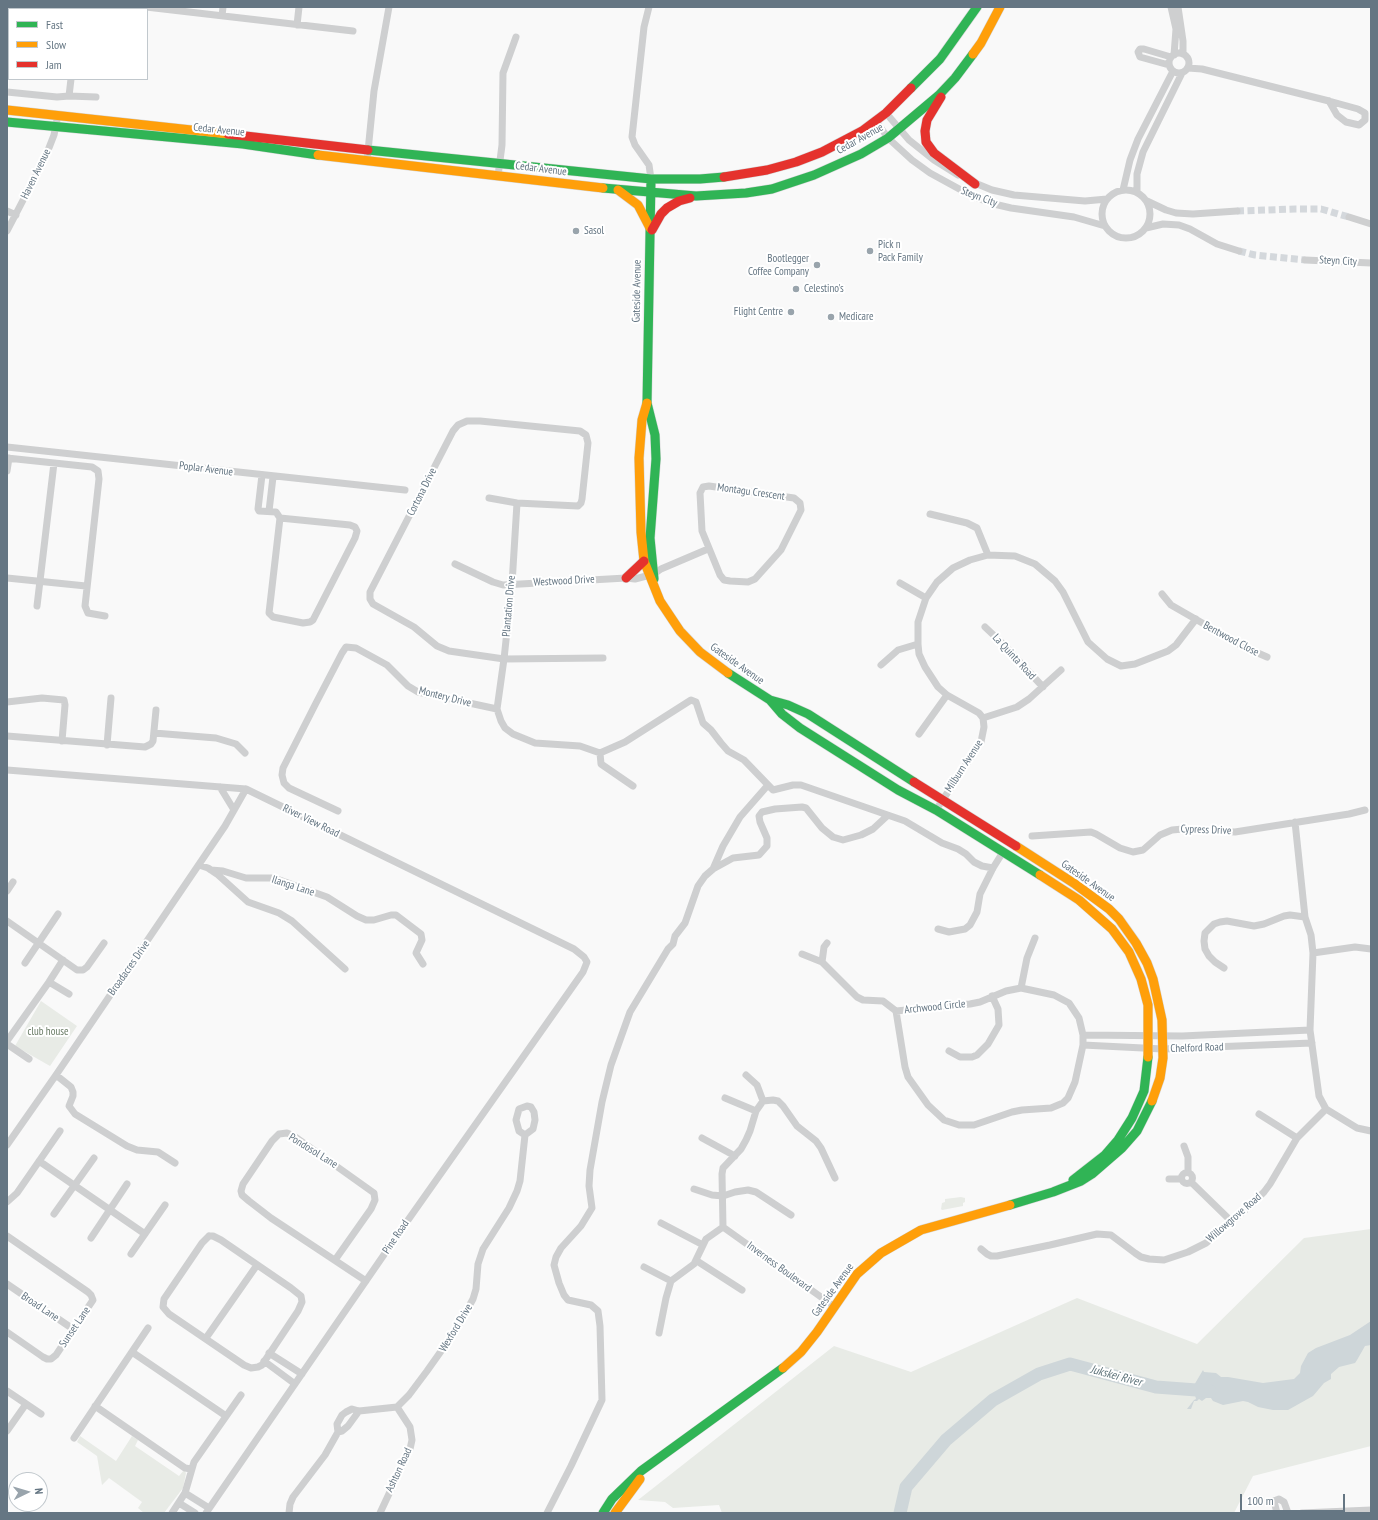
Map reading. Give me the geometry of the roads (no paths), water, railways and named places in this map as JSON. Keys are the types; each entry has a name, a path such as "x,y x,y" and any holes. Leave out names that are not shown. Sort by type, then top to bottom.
{"street":[{"path":"222,16 223,7"},
{"path":"297,25 299,7"},
{"path":"367,161 374,90 389,7"},
{"path":"649,7 643,38 632,137 635,145 649,165 651,178"},
{"name":"Cedar Avenue","path":"7,122 56,127 194,135 368,150 651,178 700,179 732,176 796,162 844,142 876,121 940,59 977,7"},
{"name":"Cedar Avenue","path":"7,110 58,115 194,135 300,153 618,190 696,196 746,193 792,183 839,165 888,138 938,95 955,78 981,43 1000,7"},
{"path":"1123,190 1130,160 1138,138 1171,68 1176,30 1172,7"},
{"path":"1138,192 1137,174 1141,157 1186,68 1187,57 1183,54 1183,41 1178,7"},
{"path":"148,8 353,31"},
{"path":"498,176 500,164 503,73 516,37"},
{"path":"1183,54 1172,56 1144,49 1140,49 1138,52 1139,57 1171,68 1179,73 1186,68 1202,69 1329,101 1358,109 1365,113 1365,120 1359,124 1346,122 1337,115 1329,101"},
{"path":"955,78 930,113 925,126 925,135 929,147 934,152 975,184"},
{"path":"69,96 71,80"},
{"path":"7,92 57,97 96,97"},
{"name":"Steyn City","path":"886,112 909,140 934,160 975,184 1014,195 1085,201 1107,199"},
{"name":"Haven Avenue","path":"7,231 37,175 56,127 58,115"},
{"name":"Steyn City","path":"876,121 888,138 930,174 972,196 1005,206 1074,217 1106,226"},
{"name":"Gateside Avenue","path":"651,178 652,192 647,403 642,420 639,458 641,532 644,561 660,601 689,642 712,662 770,700 782,714 800,728 898,790 936,810 1079,900 1101,918 1121,940 1135,964 1148,1005 1149,1049 1144,1092 1124,1131 1105,1155 1067,1186"},
{"path":"618,190 638,205 651,230"},
{"path":"1147,201 1150,218 1146,228 1140,234 1125,238 1117,236 1106,226 1102,212 1107,199 1123,190 1138,192 1147,201 1176,213 1193,214 1237,211"},
{"path":"651,230 661,214 667,208 679,201 696,196"},
{"path":"7,211 16,215"},
{"path":"1349,217 1371,224"},
{"path":"1146,228 1163,224 1179,225 1218,244 1239,251"},
{"name":"Steyn City","path":"1305,260 1371,263"},
{"name":"Gateside Avenue","path":"647,403 655,435 656,459 650,538 652,578"},
{"name":"Cortona Drive","path":"489,498 517,503 576,507 580,505 582,499 588,443 586,435 580,431 480,421 462,422 453,431 370,592 371,602 375,607 414,627 442,649 504,659 603,658"},
{"name":"Poplar Avenue","path":"7,447 273,477 405,490"},
{"path":"7,471 8,458 92,467 97,469 99,473 85,606 86,612 105,616"},
{"path":"37,606 54,463"},
{"path":"262,475 258,509 259,511 276,512 280,518 268,611 273,617 308,622 313,620 355,538 357,531 355,527 350,525 280,518"},
{"path":"269,511 273,477"},
{"name":"Montagu Crescent","path":"709,486 794,498 800,503 801,510 781,550 755,580 748,582 724,580 720,575 708,549 702,531 700,492 703,487 709,486"},
{"name":"Plantation Drive","path":"497,709 512,584 517,503"},
{"path":"930,514 967,523 977,528 988,555 970,560 953,568 937,582 926,598 918,622 919,654 932,678 947,696 976,711 983,718 1017,706 1029,699 1061,670"},
{"path":"652,578 661,569 708,549"},
{"name":"Bentwood Close","path":"988,555 1015,556 1035,564 1055,581 1064,592 1088,642 1114,664 1121,666 1135,664 1168,651 1183,637 1196,619"},
{"path":"626,578 644,561"},
{"name":"Westwood Drive","path":"455,564 499,584 652,578"},
{"path":"7,578 86,586"},
{"path":"900,583 926,598"},
{"name":"Bentwood Close","path":"1162,594 1172,605 1244,647 1267,657"},
{"name":"La Quinta Road","path":"985,627 1043,687"},
{"path":"881,665 890,655 898,650 918,644"},
{"name":"Montery Drive","path":"338,811 289,788 284,783 282,775 283,768 346,647 356,648 387,665 408,686 418,692 497,709"},
{"path":"919,734 947,696"},
{"path":"7,702 42,698 64,700 65,705 62,741"},
{"path":"107,745 111,698"},
{"path":"497,709 505,728 528,742 545,745 580,746 600,753 626,742 691,700 696,702 703,724 711,730 728,751 744,760 773,790 793,785 801,785 836,796 887,816 905,821 942,842 958,849 974,862 982,866 993,868"},
{"name":"Gateside Avenue","path":"603,1513 617,1493 641,1471 792,1360 809,1343 854,1280 868,1264 885,1251 921,1230 1031,1198 1081,1181 1092,1174 1125,1145 1137,1131 1156,1090 1162,1070 1162,1034 1158,1001 1151,974 1136,942 1119,919 1094,897 1075,884 808,714 788,705 770,700"},
{"path":"7,736 146,747 152,743 156,710"},
{"name":"Milburn Avenue","path":"936,810 981,742 984,727 983,718"},
{"path":"154,732 216,738 236,744 245,753"},
{"path":"600,753 601,764 606,769 634,786"},
{"name":"River View Road","path":"7,770 246,790 574,949 584,957 587,962"},
{"path":"713,869 723,846 740,817 768,785"},
{"path":"220,787 234,810"},
{"name":"Broadacres Drive","path":"7,1145 199,865 225,826 246,790"},
{"path":"547,1513 602,1400 600,1326 598,1311 591,1305 570,1302 564,1295 554,1265 561,1248 581,1226 592,1208 589,1186 594,1141 611,1065 630,1012 668,949 673,944 675,936 685,923 698,886 705,876 713,869 733,858 759,855 767,846 767,838 760,822 762,812 768,810 802,807 806,808 822,828 833,837 843,840 861,835 873,829 887,816"},
{"name":"Cypress Drive","path":"1032,836 1090,832 1128,852 1133,852 1143,850 1160,835 1172,830 1183,829 1235,832 1350,814 1365,810"},
{"path":"1295,822 1305,917 1311,935 1313,953 1310,1030 1317,1086 1321,1103 1326,1109 1357,1128 1371,1131"},
{"path":"938,929 949,932 965,929 970,925 977,912 980,894 1003,852"},
{"name":"Ilanga Lane","path":"199,865 211,870 244,900 279,913 292,921 345,969"},
{"name":"Ilanga Lane","path":"211,870 223,871 246,878 272,878 327,897 356,916 369,921 393,915 400,917 421,934 422,940 416,952 423,964"},
{"path":"7,891 13,882"},
{"path":"25,962 58,914"},
{"path":"1224,968 1214,962 1205,949 1205,933 1214,924 1227,921 1254,926 1264,924 1284,916 1295,915 1305,917"},
{"path":"7,921 75,969 83,970 87,967 104,943"},
{"path":"1021,988 1026,958 1035,938"},
{"path":"822,962 824,947 827,942"},
{"path":"1313,953 1355,947 1371,949"},
{"path":"802,954 822,962 857,997 863,1000 883,1001 889,1004 896,1011"},
{"path":"29,1059 7,1043 63,960"},
{"name":"Pine Road","path":"208,1511 401,1230 583,972 587,962"},
{"path":"49,982 68,994"},
{"name":"Archwood Circle","path":"1021,988 1054,995 1069,1004 1079,1018 1083,1035 1083,1045 1075,1082 1068,1098 1063,1103 1051,1108 1012,1112 974,1125 959,1125 950,1123 937,1114 908,1077 896,1011 955,1007 980,1002 992,996 1021,988"},
{"path":"949,1051 960,1057 972,1057 977,1055 988,1044 999,1025 998,1009 992,996"},
{"name":"Chelford Road","path":"1083,1035 1162,1034 1182,1036 1310,1030"},
{"path":"1130,1035 1130,1047"},
{"name":"Chelford Road","path":"1083,1045 1163,1049 1312,1043"},
{"path":"56,1075 71,1087 73,1096 69,1106 75,1114 127,1146 137,1150 158,1152 175,1163"},
{"path":"746,1075 757,1085 763,1101"},
{"path":"725,1098 756,1111"},
{"path":"659,1333 671,1281 691,1267 697,1260 703,1245 709,1236 723,1227 723,1168 746,1140 756,1111 763,1101 778,1101 784,1106 797,1126 816,1141 821,1148 835,1178"},
{"name":"Willowgrove Road","path":"981,1249 986,1254 997,1256 1090,1235 1105,1234 1117,1239 1141,1257 1156,1260 1164,1260 1200,1247 1251,1205 1264,1192 1297,1138 1326,1109"},
{"path":"1260,1114 1297,1138"},
{"path":"7,1202 17,1193 60,1132"},
{"name":"Pondosol Lane","path":"335,1260 374,1203 376,1198 374,1192 294,1136 288,1133 279,1134 272,1141 242,1184 242,1195 271,1218 366,1281"},
{"name":"Wexford Drive","path":"397,1407 412,1391 438,1357 470,1307 476,1289 478,1264 483,1249 509,1208 517,1191 520,1181 525,1135"},
{"path":"702,1138 734,1156"},
{"path":"1184,1146 1188,1157 1188,1172"},
{"path":"54,1214 94,1158"},
{"path":"39,1161 145,1234"},
{"path":"1188,1172 1193,1176 1191,1182"},
{"path":"1181,1179 1182,1174 1188,1172"},
{"path":"1169,1179 1181,1179 1185,1183 1191,1182"},
{"path":"1191,1182 1231,1221"},
{"path":"91,1238 127,1184"},
{"path":"694,1189 712,1195 723,1196 742,1190 756,1192 791,1215"},
{"path":"131,1254 165,1205"},
{"path":"661,1222 703,1245"},
{"name":"Inverness Boulevard","path":"723,1227 835,1307"},
{"name":"Sunset Lane","path":"7,1236 91,1295 92,1300 91,1304 56,1355 49,1360 39,1355 7,1332"},
{"path":"209,1236 217,1238 299,1293 302,1299 298,1311 264,1361 258,1367 247,1367 206,1338 169,1314 164,1309 162,1304 202,1242 209,1236"},
{"path":"697,1260 742,1290"},
{"path":"206,1338 257,1265"},
{"path":"644,1267 671,1281"},
{"name":"Broad Lane","path":"7,1284 73,1329"},
{"path":"74,1438 148,1328"},
{"path":"132,1352 226,1416"},
{"path":"269,1353 302,1374"},
{"path":"264,1361 295,1384"},
{"path":"7,1391 41,1414"},
{"path":"172,1513 185,1493 191,1468 194,1462 241,1395"},
{"path":"7,1431 26,1404"},
{"path":"95,1406 185,1468 191,1468"},
{"path":"289,1513 290,1504 293,1497 321,1461 338,1432 337,1424 346,1412 352,1410 359,1411 397,1407"},
{"name":"Ashton Road","path":"380,1513 410,1449 412,1440 410,1427 397,1407"},
{"path":"338,1432 342,1431 348,1426 359,1411"},
{"name":"Gateside Avenue","path":"615,1513 650,1465"},
{"path":"185,1493 208,1511"},
{"path":"1277,1513 1274,1501 1279,1499 1284,1502 1288,1513"},
{"path":"179,1503 195,1513"},
{"path":"1302,1513 1371,1510"}],"waterway":[{"name":"Jukskei River","path":"900,1513 906,1487 946,1440 993,1400 1039,1374 1070,1364 1156,1387 1210,1391"}],"tunnel":[{"path":"1237,211 1321,209 1349,217"},
{"path":"1239,251 1255,255 1305,260"}],"place":[{"name":"Sasol","path":"576,231"},
{"name":"Pick n Pack Family","path":"870,251"},
{"name":"Bootlegger Coffee Company","path":"817,265"},
{"name":"Celestino's","path":"796,289"},
{"name":"Flight Centre","path":"791,312"},
{"name":"Medicare","path":"831,317"}],"park label":[{"name":"club house","path":"48,1032"}]}
